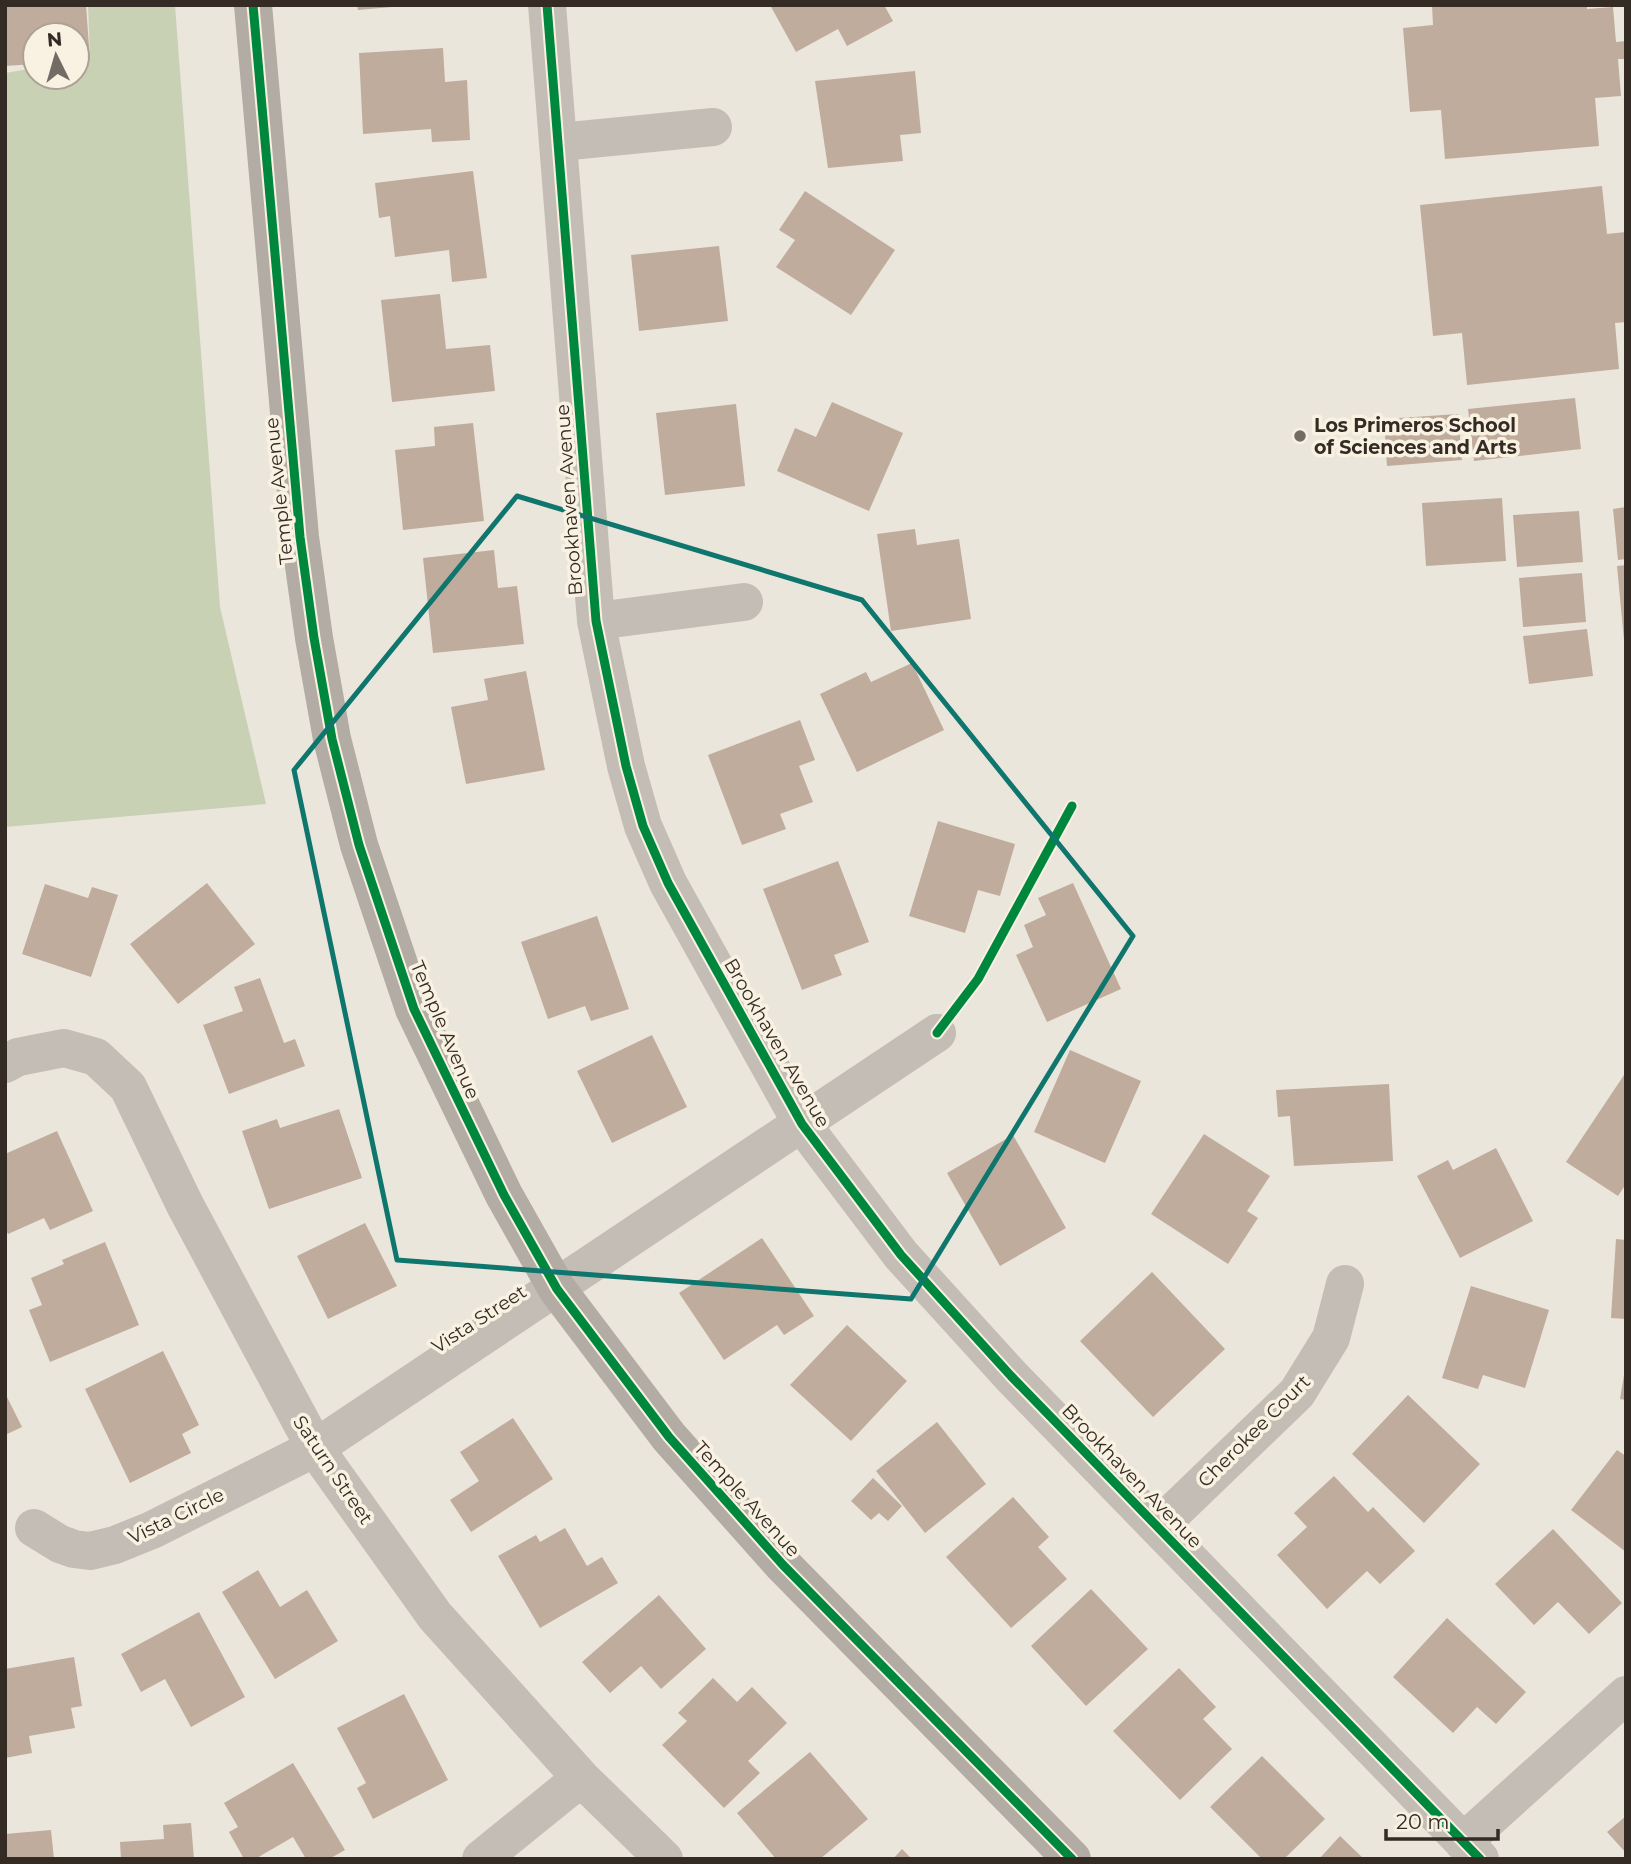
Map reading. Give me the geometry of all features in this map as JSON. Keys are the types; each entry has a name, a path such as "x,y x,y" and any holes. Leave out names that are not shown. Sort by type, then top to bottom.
{"main road":[{"name":"Temple Avenue","path":"253,5 300,537 335,752 366,870 414,1009 504,1195 557,1289 644,1406 713,1490 1073,1859"}],"street":[{"name":"Brookhaven Avenue","path":"547,5 596,621 626,766 643,827 667,883 802,1124 901,1255 954,1315 1157,1527 1471,1850"},
{"path":"560,142 713,127"},
{"path":"596,621 744,602"},
{"name":"Vista Street","path":"315,1448 937,1033"},
{"name":"Saturn Street","path":"5,1064 18,1057 64,1048 96,1057 128,1087 185,1205 315,1448 435,1616 581,1778 664,1859"},
{"name":"Cherokee Court","path":"1157,1527 1297,1393 1332,1338 1345,1284"},
{"name":"Vista Circle","path":"34,1528 60,1545 74,1549 90,1550 115,1545 152,1530 315,1448"},
{"path":"1471,1850 1626,1695"},
{"path":"481,1859 581,1778"}],"highlighted area":[{"path":"517,496 862,600 1133,936 911,1299 397,1260 294,770"}],"green space":[{"path":"88,5 175,5 220,607 266,804 5,827 5,73 21,70 21,91 91,91 91,21 89,21"}],"building":[{"path":"5,5 86,5 87,21 21,21 21,65 5,66"},
{"path":"357,5 392,5 392,7 358,10"},
{"path":"770,5 884,5 893,21 847,46 838,29 796,52"},
{"path":"1432,5 1587,5 1587,9 1613,7 1616,42 1626,41 1626,59 1618,59 1621,96 1595,98 1599,146 1445,159 1441,110 1410,112 1403,28 1433,25"},
{"path":"443,48 445,82 467,80 470,140 432,142 431,129 363,134 359,53"},
{"path":"915,71 921,133 900,135 903,161 828,168 815,81"},
{"path":"473,171 487,278 452,282 449,250 395,257 390,216 379,218 375,183"},
{"path":"1602,186 1607,234 1626,232 1626,322 1615,323 1619,369 1467,385 1462,333 1433,336 1420,205"},
{"path":"805,191 895,250 851,315 776,267 795,240 779,230"},
{"path":"719,246 728,321 639,331 631,255"},
{"path":"440,294 446,349 490,345 495,391 392,402 381,300"},
{"path":"1575,398 1581,449 1474,461 1468,409"},
{"path":"832,402 903,433 869,511 777,471 795,428 816,437"},
{"path":"736,404 745,486 665,495 656,413"},
{"path":"1458,414 1462,460 1387,466 1384,419"},
{"path":"473,423 484,521 403,530 395,450 435,446 434,427"},
{"path":"1502,498 1506,561 1426,566 1422,503"},
{"path":"1626,507 1626,559 1618,560 1613,509"},
{"path":"1579,511 1583,562 1517,567 1513,515"},
{"path":"915,529 917,545 959,539 971,619 891,631 877,534"},
{"path":"494,550 498,588 517,586 524,644 433,653 423,558"},
{"path":"1626,565 1626,640 1624,640 1617,566"},
{"path":"1582,573 1586,622 1523,627 1519,578"},
{"path":"1587,629 1593,676 1529,684 1523,636"},
{"path":"912,663 944,730 857,772 820,694 866,672 871,682"},
{"path":"526,671 545,770 466,784 451,707 488,700 484,679"},
{"path":"800,720 815,760 799,766 813,802 780,814 786,829 742,845 708,755"},
{"path":"938,821 1015,844 1000,896 978,890 965,933 909,916"},
{"path":"838,861 869,942 834,955 842,975 802,990 763,889"},
{"path":"207,883 255,944 178,1004 130,944"},
{"path":"1073,883 1121,989 1047,1022 1016,955 1033,947 1024,925 1046,915 1038,898"},
{"path":"45,884 88,898 92,887 118,895 91,977 22,954"},
{"path":"597,916 629,1009 591,1021 585,1006 548,1019 521,942"},
{"path":"260,978 284,1043 295,1039 305,1066 229,1094 203,1025 243,1011 234,987"},
{"path":"652,1035 687,1107 612,1143 577,1071"},
{"path":"1070,1050 1141,1081 1105,1163 1034,1132"},
{"path":"1626,1072 1626,1184 1618,1196 1566,1162"},
{"path":"1389,1084 1393,1161 1294,1166 1290,1116 1278,1117 1276,1090"},
{"path":"339,1109 362,1178 269,1209 242,1131 277,1119 280,1128"},
{"path":"57,1131 93,1211 50,1230 44,1218 8,1234 5,1228 5,1154"},
{"path":"1204,1134 1270,1176 1247,1211 1258,1218 1228,1264 1151,1214"},
{"path":"1013,1135 1066,1228 1000,1266 947,1173"},
{"path":"1496,1148 1533,1221 1460,1258 1417,1176 1448,1160 1453,1170"},
{"path":"365,1223 397,1286 328,1319 297,1256"},
{"path":"762,1238 814,1316 784,1335 777,1325 724,1360 679,1293"},
{"path":"1616,1239 1626,1240 1626,1319 1611,1318"},
{"path":"105,1242 139,1325 50,1362 29,1310 42,1305 31,1278 64,1264 62,1260"},
{"path":"1152,1272 1225,1349 1153,1417 1080,1341"},
{"path":"1471,1286 1549,1310 1525,1388 1483,1375 1478,1389 1442,1378"},
{"path":"847,1325 907,1381 851,1441 790,1385"},
{"path":"163,1351 199,1425 182,1434 191,1453 130,1483 85,1389"},
{"path":"1626,1375 1626,1400 1620,1399"},
{"path":"5,1393 22,1427 5,1435"},
{"path":"1408,1395 1480,1464 1424,1523 1352,1454"},
{"path":"513,1418 553,1479 471,1532 450,1500 479,1481 460,1452"},
{"path":"937,1422 986,1484 925,1533 876,1471"},
{"path":"1617,1450 1626,1456 1626,1552 1571,1510"},
{"path":"1334,1476 1368,1512 1373,1507 1415,1551 1380,1584 1367,1571 1327,1609 1277,1555 1307,1527 1294,1513"},
{"path":"873,1478 902,1506 888,1521 879,1513 871,1520 851,1501"},
{"path":"1013,1497 1049,1537 1038,1547 1067,1579 1011,1628 946,1557"},
{"path":"565,1528 587,1566 602,1557 618,1583 540,1628 498,1556 536,1535 540,1542"},
{"path":"1553,1529 1622,1603 1589,1634 1558,1602 1534,1625 1495,1584"},
{"path":"258,1570 280,1607 307,1590 338,1641 275,1679 222,1592"},
{"path":"1091,1589 1148,1649 1086,1706 1031,1646"},
{"path":"659,1595 706,1649 661,1689 641,1666 610,1693 582,1662"},
{"path":"199,1612 245,1697 191,1727 165,1679 141,1692 121,1654"},
{"path":"1447,1618 1526,1692 1496,1724 1477,1707 1453,1733 1393,1677"},
{"path":"74,1657 82,1706 71,1708 75,1728 29,1736 32,1753 5,1758 5,1669"},
{"path":"1179,1668 1216,1707 1203,1719 1232,1749 1180,1800 1113,1731"},
{"path":"713,1678 737,1702 752,1687 787,1723 748,1761 760,1773 724,1808 662,1745 687,1721 678,1713"},
{"path":"404,1694 448,1780 373,1819 357,1788 366,1783 337,1728"},
{"path":"810,1752 868,1819 820,1859 776,1859 737,1813"},
{"path":"1262,1756 1325,1819 1284,1859 1262,1859 1210,1807"},
{"path":"293,1763 345,1850 329,1859 306,1859 293,1837 255,1859 244,1859 229,1832 238,1827 224,1803"},
{"path":"1626,1816 1626,1853 1607,1832"},
{"path":"191,1823 194,1859 121,1859 120,1842 164,1839 163,1825"},
{"path":"51,1830 54,1859 5,1859 5,1834"},
{"path":"1340,1836 1364,1859 1319,1859"},
{"path":"902,1849 912,1859 893,1859"}],"cycle path":[{"path":"253,5 300,537 314,638 332,739 359,845 414,1009 504,1195 557,1289 669,1437 783,1565 1072,1859"},
{"path":"547,5 596,621 626,766 643,826 668,883 802,1124 901,1255 1011,1376 1480,1859"},
{"path":"937,1033 978,979 1072,806"}],"place":[{"name":"Los Primeros School of Sciences and Arts","path":"1300,436"}]}
